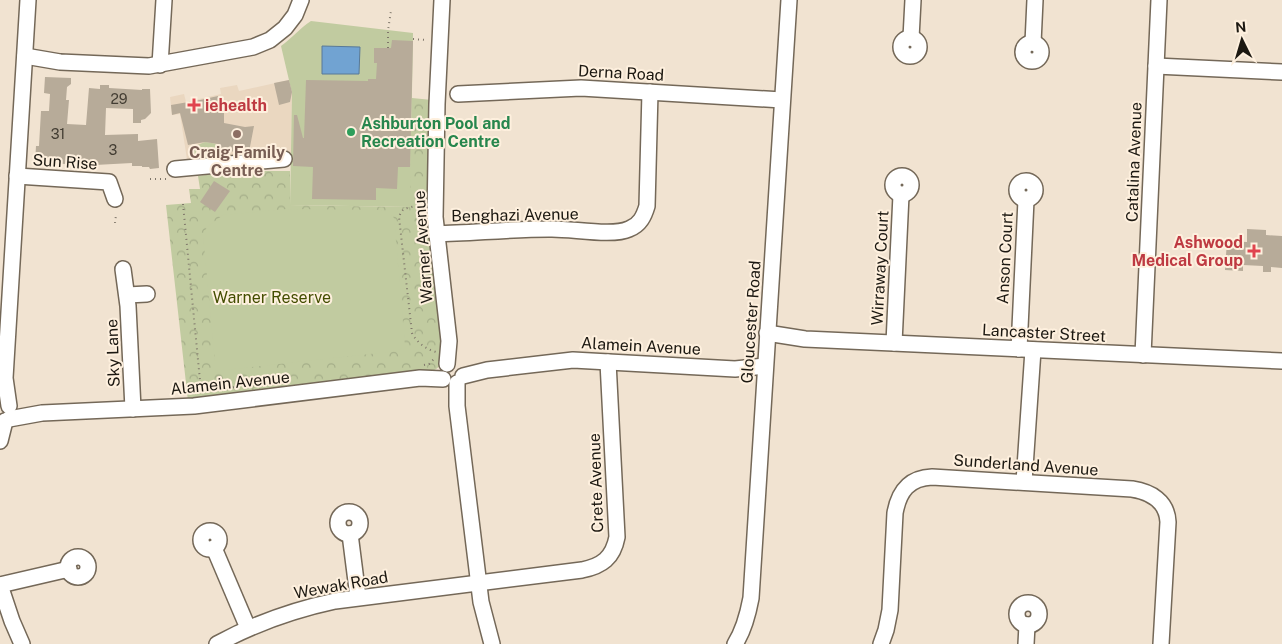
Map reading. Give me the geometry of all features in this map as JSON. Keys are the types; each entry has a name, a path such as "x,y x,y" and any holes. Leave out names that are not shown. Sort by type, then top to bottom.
{"street":[{"path":"0,441 5,410 6,263 17,176 28,0"},
{"path":"160,65 164,0"},
{"path":"24,60 143,66 160,65 253,47 278,35 290,23 301,0"},
{"name":"Warner Avenue","path":"442,0 437,95 436,234 483,613 492,644"},
{"name":"Gloucester Road","path":"741,642 751,598 788,0"},
{"path":"911,38 913,0"},
{"path":"1033,43 1035,0"},
{"name":"Catalina Avenue","path":"1143,355 1159,0"},
{"path":"1156,66 1282,72"},
{"name":"Derna Road","path":"458,94 568,88 782,100"},
{"name":"Benghazi Avenue","path":"436,234 550,229 615,232 629,230 643,217 647,206 650,92"},
{"path":"173,174 284,159"},
{"name":"Sun Rise","path":"17,176 116,180 115,199"},
{"name":"Wirraway Court","path":"894,343 901,195"},
{"name":"Anson Court","path":"1024,482 1026,200"},
{"name":"Sky Lane","path":"123,269 127,295 133,409"},
{"name":"Sky Lane","path":"127,295 147,294"},
{"name":"Lancaster Street","path":"767,337 1282,361"},
{"name":"Alamein Avenue","path":"5,410 42,413 194,406 423,371 452,373 573,360 765,372"},
{"name":"Crete Avenue","path":"479,583 592,568 604,562 613,550 617,537 608,362"},
{"name":"Sunderland Avenue","path":"881,644 890,610 898,499 907,486 918,478 932,476 1148,492 1162,504 1168,517 1161,644"},
{"path":"350,534 358,597"},
{"path":"214,548 248,628"},
{"path":"22,644 0,585 69,569"},
{"name":"Wewak Road","path":"216,644 248,628 297,610 335,601 479,583"},
{"path":"1026,644 1027,625"}],"path":[{"path":"388,48 391,11"},
{"path":"413,39 426,40"},
{"path":"150,179 173,174"},
{"path":"423,371 432,362 436,352 422,345 412,333 399,217 400,212 404,209 435,203"},
{"path":"182,204 201,391 288,381"},
{"path":"115,223 116,215"}],"shaded area":[{"name":"Craig Family Centre","path":"289,80 292,92 291,153 188,166 180,114 172,115 170,97 184,94 186,102 221,94 220,88 237,85 239,91"}],"green space":[{"name":"Ashburton Pool and Recreation Centre","path":"311,21 413,33 410,207 290,205 292,93 281,46"},
{"name":"Warner Reserve","path":"412,98 432,100 445,355 443,361 436,369 430,372 188,401 166,205 191,203 189,189 200,189 198,176 237,171 290,171 290,205 409,207"},
{"path":"205,142 218,144 214,162 195,165 192,147"},
{"path":"287,209 380,210 393,216 405,346 397,351 216,371 203,234 207,227 223,215"}],"water":[{"path":"322,46 360,47 359,74 322,74"}],"building":[{"name":"Ashburton Pool and Recreation Centre","path":"392,40 413,41 410,167 398,167 397,189 376,188 376,200 312,199 313,167 293,166 294,115 297,115 304,138 306,80 368,81 368,79 376,79 377,63 374,63 374,48 391,48"},
{"path":"45,77 71,78 71,84 67,87 66,100 69,100 67,124 86,125 89,88 100,89 100,85 109,85 109,88 150,89 151,113 141,120 141,123 133,123 133,109 106,108 105,135 138,134 138,141 157,139 159,168 150,169 149,167 132,166 132,163 95,165 77,163 69,165 35,163 36,146 39,146 41,111 49,111 50,94 44,93"},
{"path":"289,80 292,92 290,102 279,105 274,83"},
{"path":"218,96 220,102 224,103 224,123 245,127 254,126 249,152 242,149 236,152 216,149 218,144 205,142 188,145 180,113 172,115 171,105"},
{"path":"214,181 230,191 215,212 200,202"},
{"name":"Ashwood Medical Group","path":"1247,229 1266,230 1266,235 1282,236 1282,268 1271,267 1271,272 1263,272 1263,266 1243,265 1243,271 1225,270 1227,241 1247,242"}],"place":[{"name":"iehealth","path":"194,105"},
{"name":"Ashburton Pool and Recreation Centre","path":"351,132"},
{"name":"Craig Family Centre","path":"237,134"},
{"name":"Ashwood Medical Group","path":"1254,251"}]}
